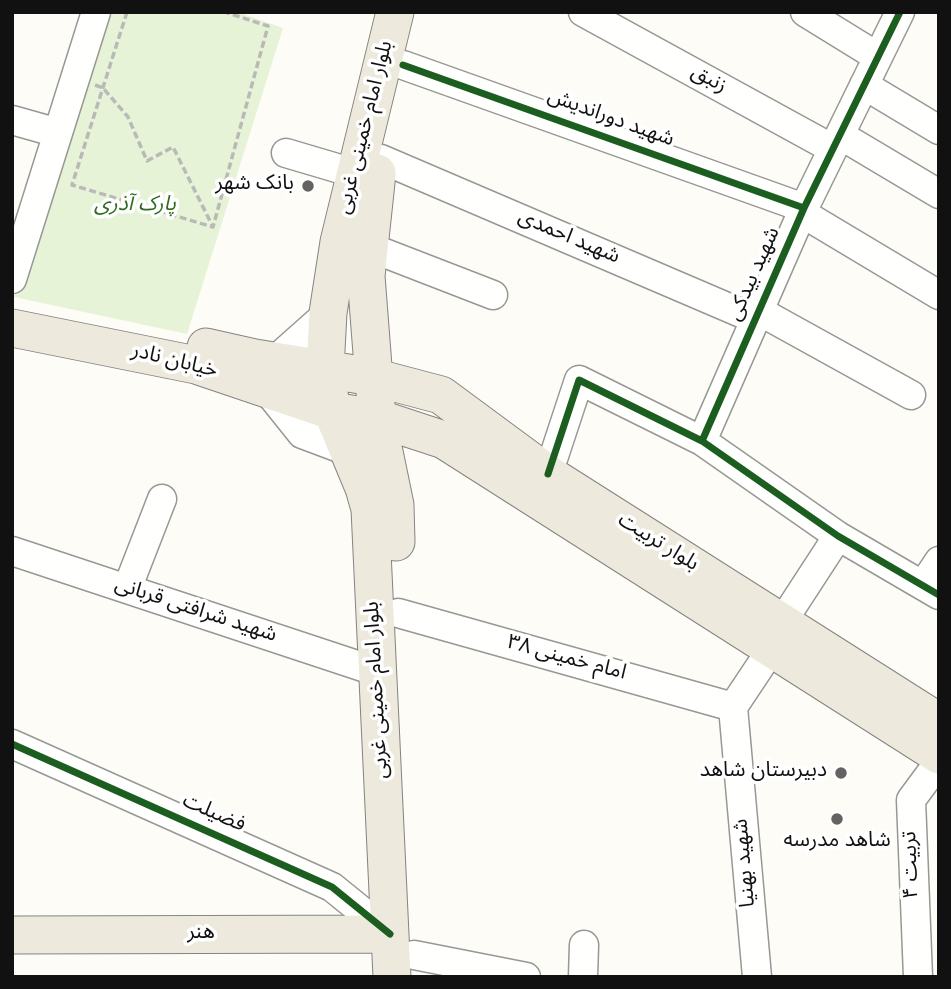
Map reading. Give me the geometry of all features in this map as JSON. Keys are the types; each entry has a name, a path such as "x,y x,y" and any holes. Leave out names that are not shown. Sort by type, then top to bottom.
{"main road":[{"name":"بلوار امام خمینی غربی","path":"395,12 369,167 376,178 366,276 377,418 395,505 403,961"},
{"name":"بلوار امام خمینی غربی","path":"403,961 378,672 370,509 332,411 325,369 328,313 339,242 369,167 403,65 416,12"},
{"name":"خیابان نادر","path":"12,314 198,345 270,375 332,411"},
{"name":"خیابان نادر","path":"12,328 196,365 270,375 325,369 373,377"},
{"name":"بلوار تربیت","path":"373,377 441,396 939,755"},
{"name":"بلوار تربیت","path":"332,411 377,418 444,440 776,636 939,722"},
{"name":"هنر","path":"12,936 403,961"}],"street":[{"path":"12,279 96,12"},
{"name":"زنبق","path":"583,12 939,194"},
{"path":"805,12 878,57"},
{"name":"شهید بیدکی","path":"702,441 803,210 878,57 896,14"},
{"name":"شهید دوراندیش","path":"403,65 803,210 939,295"},
{"path":"864,85 939,130"},
{"path":"12,120 58,133"},
{"name":"شهید احمدی","path":"286,153 369,167 757,316 911,395"},
{"path":"369,247 493,295"},
{"path":"328,313 270,375 302,434 349,452"},
{"path":"548,474 579,380 702,441 838,536 931,590 939,561"},
{"path":"127,589 162,499"},
{"path":"733,707 838,536"},
{"name":"شهید شرافتی قربانی","path":"12,551 378,672"},
{"name":"۳۸ امام خمینی","path":"398,613 733,707"},
{"name":"شهید بهنیا","path":"733,707 757,977"},
{"name":"فضیلت","path":"12,744 332,887 403,961"},
{"name":"۴ تربیت","path":"918,977 911,800 939,762"},
{"path":"583,977 584,945"},
{"path":"403,961 526,977"}],"path":[{"path":"127,12 72,185 213,227"},
{"path":"213,227 268,26 225,12"},
{"path":"103,88 128,117 147,161 173,146 213,227"}],"green space":[{"name":"پارک آذری","path":"104,12 238,12 283,28 187,334 14,297"}],"cycle path":[{"path":"702,441 804,208 900,12"},
{"path":"403,65 804,208"},
{"path":"548,474 579,380 702,441 838,536 939,595"},
{"path":"12,744 332,887 390,934"}],"place":[{"name":"بانک شهر","path":"308,186"},
{"name":"دبیرستان شاهد","path":"841,773"},
{"name":"شاهد مدرسه","path":"837,819"}]}
